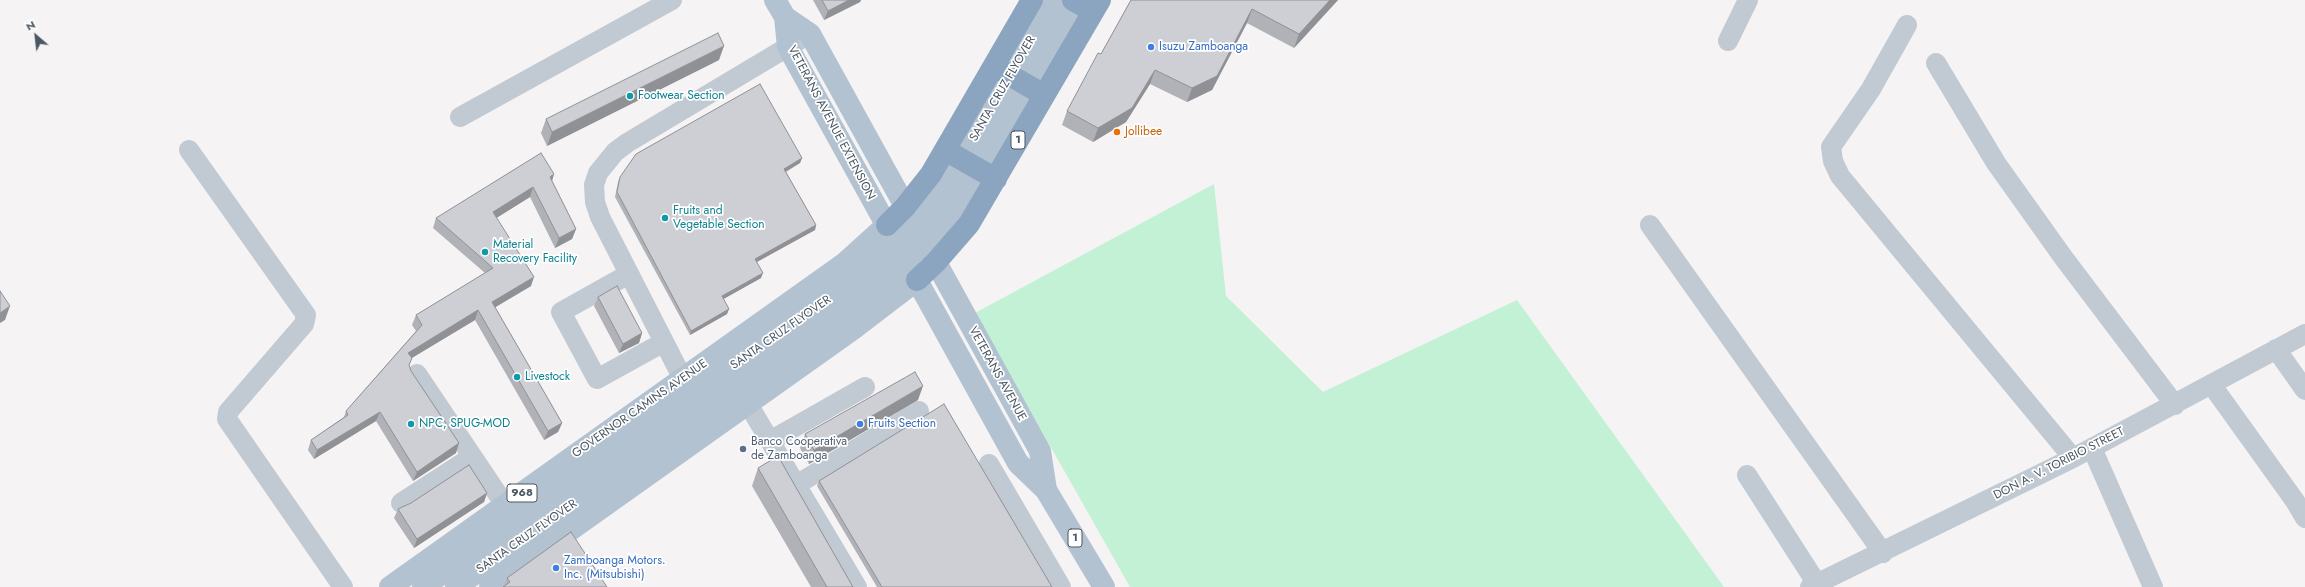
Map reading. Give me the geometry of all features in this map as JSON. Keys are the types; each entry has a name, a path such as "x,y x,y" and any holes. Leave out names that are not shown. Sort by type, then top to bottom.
{"highway":[{"path":"887,225 905,207 931,174 1032,0"},
{"path":"1073,0 1090,4"},
{"name":"1","path":"917,280 936,262 969,224 1044,95 1090,4"},
{"path":"994,66 1044,95"},
{"path":"946,150 996,179"}],"main road":[{"name":"SANTA CRUZ FLYOVER","path":"456,587 631,451 871,269 933,206 942,193 1055,0"},
{"name":"SANTA CRUZ FLYOVER","path":"423,587 884,283 954,212 1090,4"},
{"name":"VETERANS AVENUE EXTENSION","path":"780,9 810,34 905,207"},
{"name":"VETERANS AVENUE EXTENSION","path":"780,9 788,47 887,225"},
{"name":"1","path":"905,207 936,262"},
{"name":"1","path":"887,225 917,280"},
{"name":"GOVERNOR CAMINS AVENUE","path":"390,587 845,263 887,225"},
{"name":"VETERANS AVENUE","path":"936,262 1040,451 1046,490"},
{"name":"VETERANS AVENUE","path":"917,280 1018,463 1046,490 1104,587"},
{"path":"490,587 853,329 917,280"},
{"path":"819,281 853,329"},
{"path":"737,340 771,387"},
{"path":"655,398 689,446"}],"street":[{"path":"460,117 672,0"},
{"path":"1728,42 1748,0"},
{"path":"1907,25 1871,89 1832,147 1833,161 1840,176 2073,458"},
{"path":"683,379 600,217 595,202 594,185 598,173 615,152 627,143 810,34"},
{"path":"1936,63 1996,163 2063,257 2175,405"},
{"path":"189,150 306,315 304,324 228,412 227,419 343,587"},
{"path":"1650,225 1883,553"},
{"path":"629,274 561,312 597,379 664,342"},
{"name":"DON A. V. TORIBIO STREET","path":"1814,585 1883,553 2073,458 2175,405 2305,334"},
{"path":"2276,350 2305,390"},
{"path":"417,374 505,505"},
{"path":"2211,384 2295,501 2305,518"},
{"path":"770,441 865,387"},
{"path":"748,404 857,587"},
{"path":"796,485 919,411"},
{"path":"2092,448 2153,587"},
{"path":"401,503 472,456"},
{"path":"989,464 1061,587"},
{"path":"1747,474 1814,585"}],"green space":[{"path":"1214,184 1226,296 1323,392 1517,300 1724,587 1130,587 975,313"}],"building":[{"path":"822,0 849,0 828,11"},
{"path":"1131,0 1330,0 1299,34 1252,9 1217,76 1192,88 1155,70 1132,108 1098,128 1067,111 1098,53 1101,54"},
{"path":"718,33 724,46 552,132 546,119"},
{"name":"Fruits and Vegetable Section","path":"760,84 802,158 784,169 816,225 755,259 763,273 722,296 729,309 691,331 617,192 620,177 636,154"},
{"path":"541,153 554,174 550,177 576,229 559,238 533,187 493,212 534,277 492,302 562,423 548,431 478,310 408,353 412,358 409,365 411,371 459,443 417,472 380,412 317,450 311,440 348,415 346,411 422,325 416,315 493,268 436,218"},
{"path":"617,286 642,333 623,344 598,297"},
{"path":"0,291 10,306 0,313"},
{"path":"915,372 923,386 814,450 805,434"},
{"path":"944,404 1052,587 882,587 819,481"},
{"path":"778,456 853,587 827,587 758,468"},
{"path":"469,465 487,493 417,539 398,509 411,503"},
{"path":"571,532 607,587 503,587 510,582 507,578"}],"place":[{"name":"Isuzu Zamboanga","path":"1151,47"},
{"name":"Footwear Section","path":"630,96"},
{"name":"Jollibee","path":"1117,132"},
{"name":"Fruits and Vegetable Section","path":"665,218"},
{"name":"Material Recovery Facility","path":"485,252"},
{"name":"Livestock","path":"517,377"},
{"name":"NPC, SPUG-MOD","path":"411,424"},
{"name":"Fruits Section","path":"860,424"},
{"name":"Banco Cooperativa de Zamboanga","path":"743,449"},
{"name":"Zamboanga Motors. Inc. (Mitsubishi)","path":"556,568"}]}
